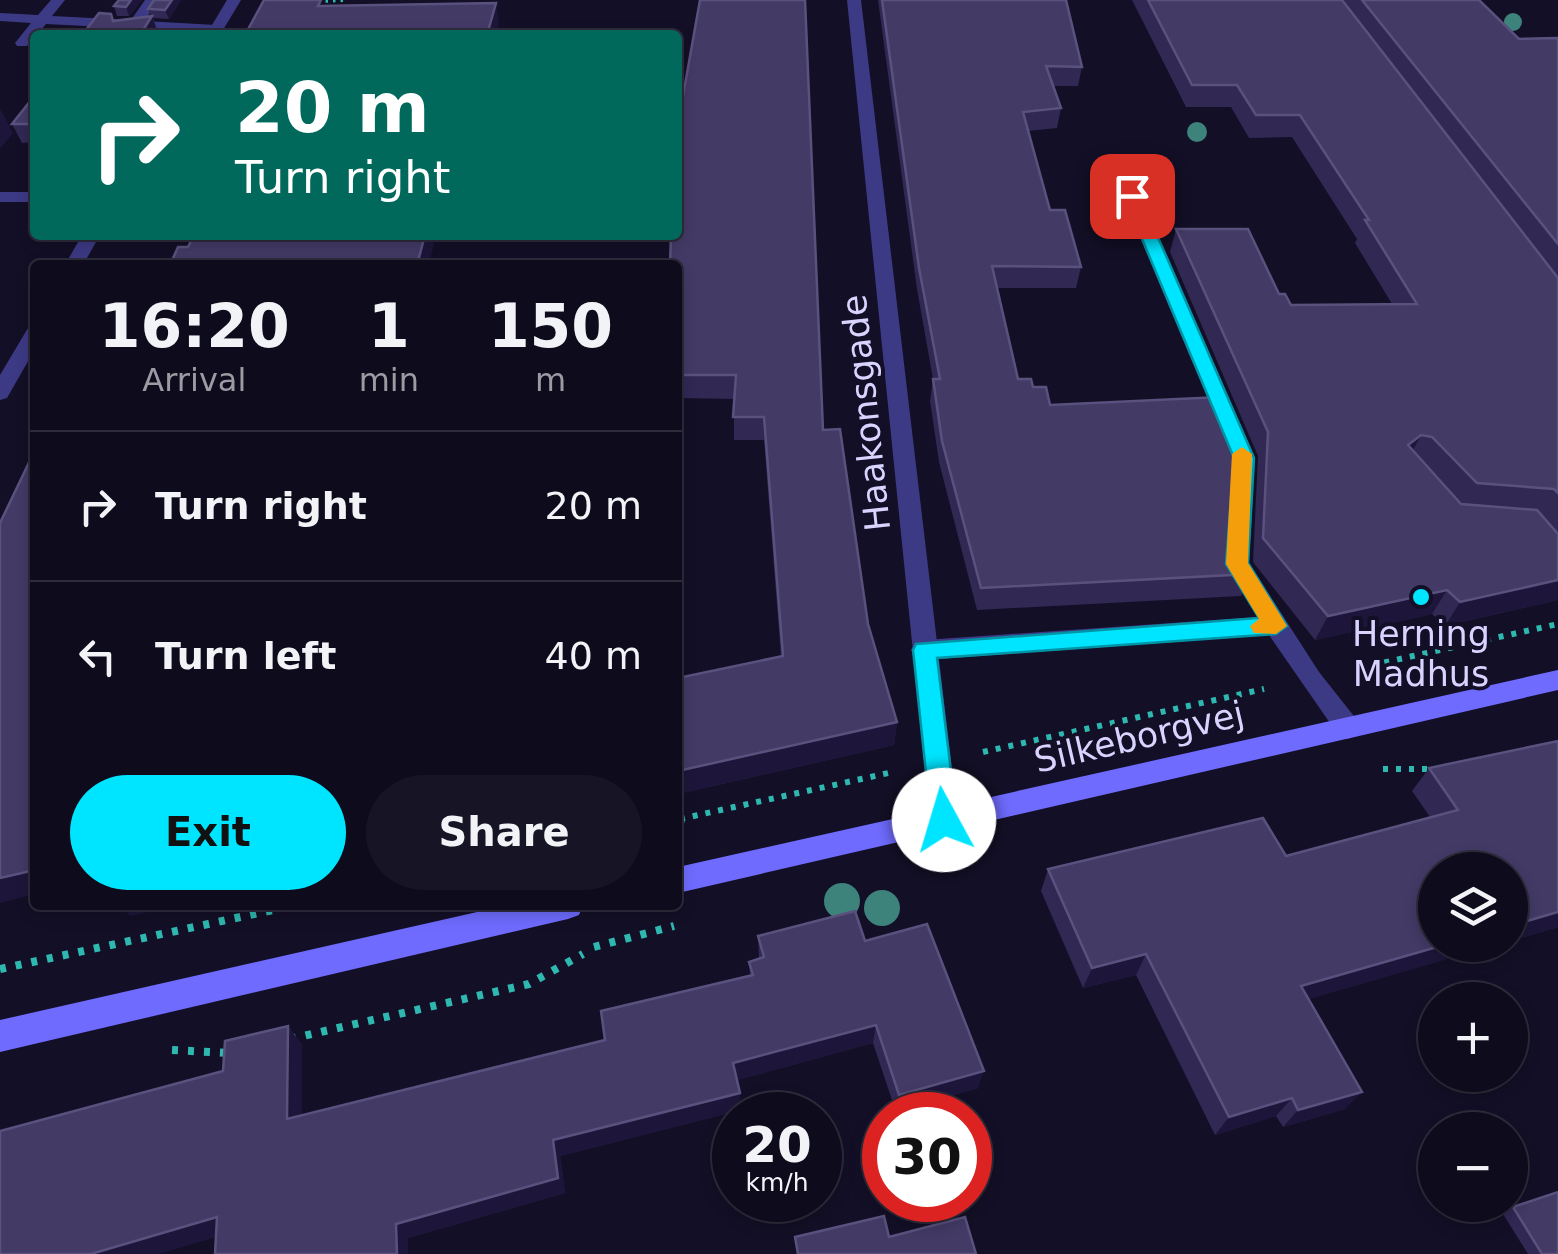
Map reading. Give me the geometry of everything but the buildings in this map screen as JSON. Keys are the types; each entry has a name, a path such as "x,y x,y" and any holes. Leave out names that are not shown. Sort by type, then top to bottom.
{"street":[{"path":"33,30 58,0"},
{"path":"0,17 131,30 152,0"},
{"name":"Haakonsgade","path":"854,0 944,820"},
{"path":"215,30 233,2"},
{"path":"22,43 30,33"},
{"path":"0,197 30,196"},
{"path":"1132,196 1244,458 1237,564 1310,679 1348,728"},
{"path":"0,393 30,341"},
{"path":"924,650 1276,626"},
{"name":"Silkeborgvej","path":"682,879 1558,680"},
{"path":"0,1036 546,910"}],"path":[{"path":"233,2 346,0"},
{"path":"682,819 1558,624"},
{"path":"0,969 273,910"}],"slow traffic":[{"path":"1242,454 1237,564 1276,626 1262,626"}],"place":[{"name":"Herning Madhus","path":"1421,597"}],"route":[{"path":"944,820 924,650 1276,626 1237,564 1244,458 1132,196"}]}
